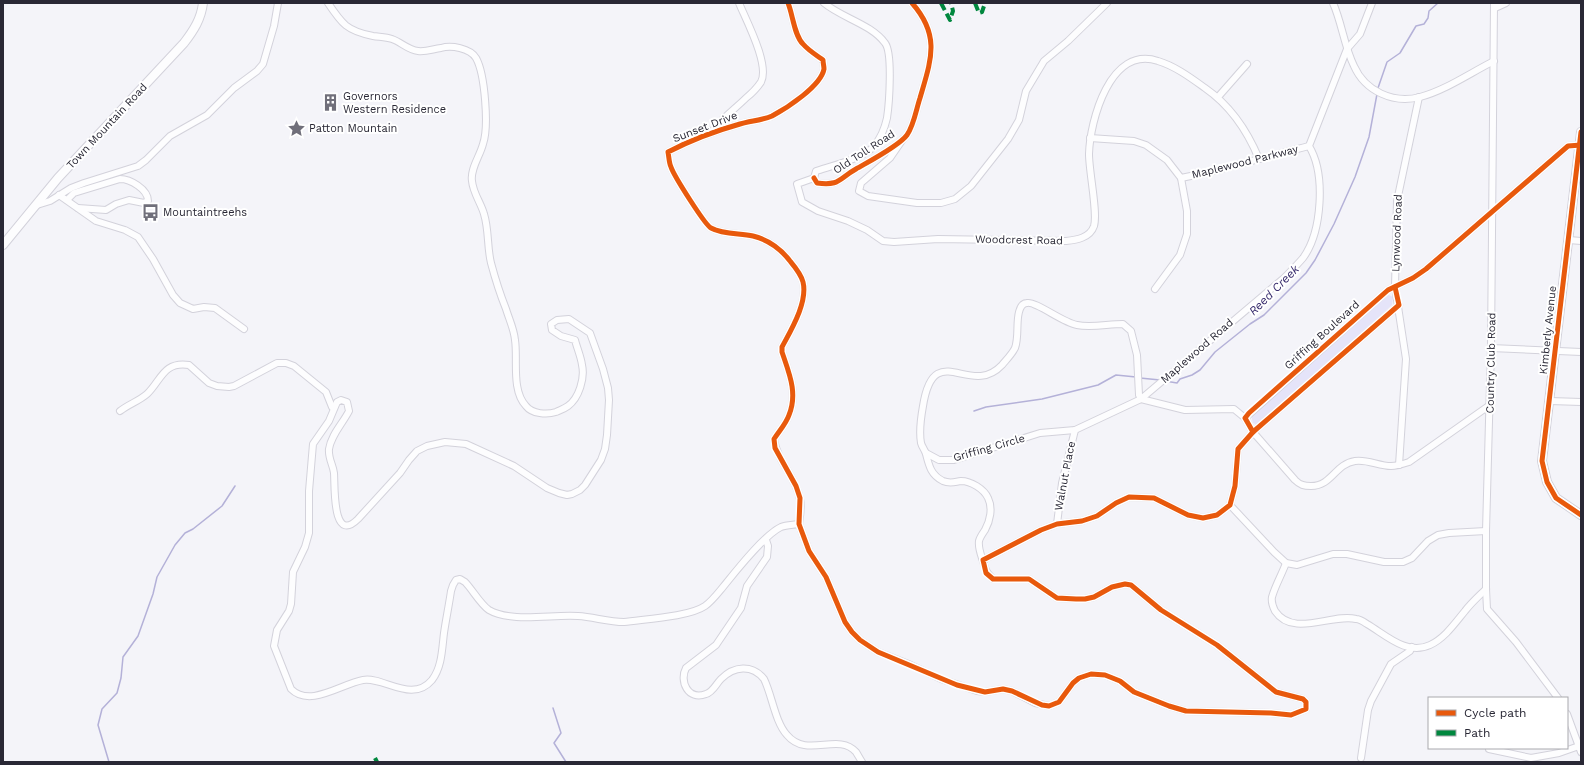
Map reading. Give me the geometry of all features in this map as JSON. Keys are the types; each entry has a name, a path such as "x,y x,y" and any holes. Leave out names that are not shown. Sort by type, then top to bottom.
{"street":[{"name":"Town Mountain Road","path":"3,244 85,148 184,43 196,26 201,15 203,3"},
{"path":"37,205 50,201 71,188 138,166 170,136 201,120 213,110 234,88 263,64 274,26 278,3"},
{"path":"328,3 342,22 347,27 357,32 393,39 414,51 424,52 449,47 465,50 477,60 483,86 486,120 484,143 471,180 484,213 488,234 490,261 515,334 516,375 522,401 526,407 532,411 553,413 567,407 578,392 582,381 583,366 575,340 562,336 552,330 551,324 557,320 569,319 590,333 604,369 609,400 608,435 601,460 585,485 580,490 572,494 559,493 547,488 514,466 466,444 445,442 427,446 417,451 408,460 400,473 364,514 354,524 349,526 342,524 336,511 334,471 329,450 333,439 350,408 347,402 341,400 337,402 329,421 313,444 309,491 309,533 305,547 293,572 291,604 289,611 277,630 274,638 274,646 291,689 301,696 308,697 323,694 363,680 377,681 392,687 406,690 425,686 434,676 442,655 451,591 456,580 460,579 465,582 488,609 499,614 524,617 577,616 614,622 685,614 705,606 714,598 747,558 781,527 799,524 809,550 826,577 845,622 852,632 860,640 878,652 911,664 946,681 978,691 985,692 1003,689 1012,691 1042,705 1049,706 1059,702 1073,683 1079,678 1091,674 1105,676 1120,681 1134,692 1186,711 1271,713 1291,716 1306,709 1306,702 1303,699 1276,692 1217,646 1161,610 1131,585 1125,584 1112,586 1094,597 1085,599 1057,598 1029,579 993,579 986,573 980,551 979,540 988,523 990,515 989,499 985,492 968,482 961,481 952,483 943,480 932,472 921,442 922,415 927,388 931,380 942,372 953,371 978,377 988,375 999,368 1009,358 1014,348 1017,338 1017,318 1021,306 1027,303 1032,303 1062,320 1077,326 1123,324 1131,331 1136,356 1141,399 1185,410 1234,409 1245,418 1254,432 1301,485 1319,486 1327,482 1336,471 1346,464 1354,461 1365,461 1391,466 1409,462 1490,405"},
{"path":"711,133 717,124 747,98 761,81 762,65 758,47 739,3"},
{"name":"Sunset Drive","path":"788,3 792,12 797,35 802,44 823,60 824,68 821,77 790,106 771,116 741,123 711,133 685,143 668,152 670,166 710,228 733,234 752,236 769,241 783,252 803,280 804,290 802,301 795,321 782,347 782,352 793,389 793,403 789,416 774,439 775,448 796,486 800,498 799,524"},
{"name":"Old Toll Road","path":"824,3 852,18 880,37 886,44 890,80 887,117 884,128 874,147 859,157 816,171 814,178 817,183 831,185 885,152 906,136 913,121 928,68 931,48 928,28 922,14 912,3"},
{"path":"902,139 890,158 861,183 859,191 868,196 917,203 941,203 955,199 971,186 1008,139 1019,120 1026,91 1044,62 1107,3"},
{"path":"1333,3 1354,68 1365,83 1381,95 1400,98 1419,97 1436,91 1494,61"},
{"path":"1309,146 1347,49 1360,34 1372,3"},
{"path":"1494,5 1506,3"},
{"name":"Country Club Road","path":"1494,5 1491,348 1486,531 1487,609 1516,642 1557,697"},
{"name":"Woodcrest Road","path":"814,178 797,184 802,202 818,211 848,221 867,230 884,241 894,242 938,239 1066,241 1080,239 1089,233 1094,227 1095,217 1090,171 1090,138 1095,114 1107,87 1115,75 1123,66 1142,59 1158,61 1190,78 1218,97 1233,113 1245,130 1259,159"},
{"path":"1218,97 1247,64"},
{"name":"Lynwood Road","path":"1399,465 1406,360 1399,305 1395,287 1397,201 1419,97"},
{"name":"Kimberly Avenue","path":"1581,132 1542,461 1547,482 1556,498 1581,515"},
{"path":"1090,138 1134,141 1146,145 1167,160 1181,178 1188,224 1185,240 1180,255 1155,289"},
{"name":"Griffing Boulevard","path":"1245,418 1388,290 1426,269 1568,146 1580,145"},
{"name":"Maplewood Parkway","path":"1181,178 1309,146"},
{"name":"Maplewood Road","path":"1075,430 1141,399 1284,278 1303,257 1314,235 1320,204 1319,178 1314,154 1309,146"},
{"path":"67,200 74,193 120,179 126,179 132,182 143,190 148,196 148,201 144,203 129,200 116,204 106,210 77,208"},
{"path":"59,195 96,222 125,230 138,237 153,259 173,295 180,303 193,309 204,307 215,308 244,329"},
{"path":"1569,240 1581,241"},
{"path":"983,560 1041,530 1057,524 1082,521 1097,516 1116,503 1129,497 1154,498 1188,515 1203,518 1218,516 1230,505 1236,486 1238,449 1254,432 1399,305"},
{"path":"1491,348 1581,352"},
{"path":"120,411 146,394 153,388 163,373 176,366 189,365 209,383 217,386 229,387 282,362 294,366 326,392 332,407 334,408"},
{"path":"1550,401 1581,402"},
{"name":"Griffing Circle","path":"926,453 939,460 954,460 1040,433 1075,430"},
{"name":"Walnut Place","path":"1057,524 1062,483 1075,430"},
{"path":"1230,505 1286,563 1297,564 1333,554 1347,554 1384,562 1403,562 1412,558 1428,541 1438,535 1449,532 1486,531"},
{"path":"766,540 769,550 767,557 748,586 743,605 716,645 686,668 684,673 684,685 688,691 695,695 701,696 707,694 721,679 735,669 752,669 759,673 764,679 783,729 792,740 806,746 831,744 846,745 856,752 862,762"},
{"path":"1286,563 1272,598 1272,604 1280,617 1289,621 1307,624 1342,618 1357,618 1393,641 1412,647 1430,645 1443,637 1486,589"},
{"path":"1361,758 1368,710 1371,701 1391,664 1410,651 1412,647"},
{"path":"1489,749 1531,758 1580,749 1568,717"}],"shaded area":[{"path":"1389,295 1393,297 1392,305 1261,423 1257,425 1253,423 1252,414 1385,296"}],"waterway":[{"name":"Reed Creek","path":"1378,88 1387,62 1400,53 1416,26 1424,24 1428,18 1429,11 1438,3"},
{"name":"Reed Creek","path":"1165,381 1177,383 1180,379 1192,375 1200,370 1215,352 1250,324 1264,315 1306,273 1315,260 1334,224 1355,177 1369,137 1377,94"},
{"name":"Reed Creek","path":"974,411 986,407 1042,399 1098,385 1116,375 1136,377"},
{"name":"Reed Creek","path":"1140,378 1160,380"},
{"path":"109,762 98,725 102,709 117,693 121,678 123,657 138,636 153,594 157,577 175,545 185,533 193,529 222,506 235,486"},
{"path":"553,708 561,733 554,743 566,762"}],"marked path":[{"path":"941,3 950,20 953,11 951,3"},
{"path":"975,3 979,13 982,12 985,3"},
{"path":"375,758 377,762"}],"cycle path":[{"path":"788,3 800,40 807,48 823,60 824,69 822,76 802,96 772,116 712,133 668,152 673,172 690,200 711,228 721,232 753,236 769,242 786,256 798,271 802,279 804,290 801,307 782,347 782,352 792,383 792,407 786,421 774,439 775,448 796,486 800,498 799,524 809,551 826,577 845,622 860,640 878,652 957,685 985,692 1003,689 1012,691 1042,705 1049,706 1059,702 1073,683 1079,678 1091,674 1105,675 1120,681 1134,692 1186,711 1271,713 1291,715 1306,709 1306,702 1303,699 1276,692 1217,645 1161,610 1131,585 1125,584 1112,587 1094,597 1085,599 1057,598 1029,579 993,579 986,573 983,560 1041,530 1057,524 1082,521 1097,516 1116,503 1129,497 1154,498 1188,515 1203,518 1217,515 1230,505 1235,486 1238,449 1253,432 1399,305 1395,287"},
{"path":"814,178 817,183 835,183 883,154 907,135 915,117 930,60 931,49 927,26 912,3"},
{"path":"1581,132 1542,461 1547,482 1556,498 1581,515"},
{"path":"1253,432 1245,418 1249,413 1388,290 1413,278 1426,269 1568,146 1581,145"}],"place":[{"name":"Governors Western Residence","path":"330,102"},
{"name":"Patton Mountain","path":"296,128"},
{"name":"Mountaintreehs","path":"150,212"}]}
